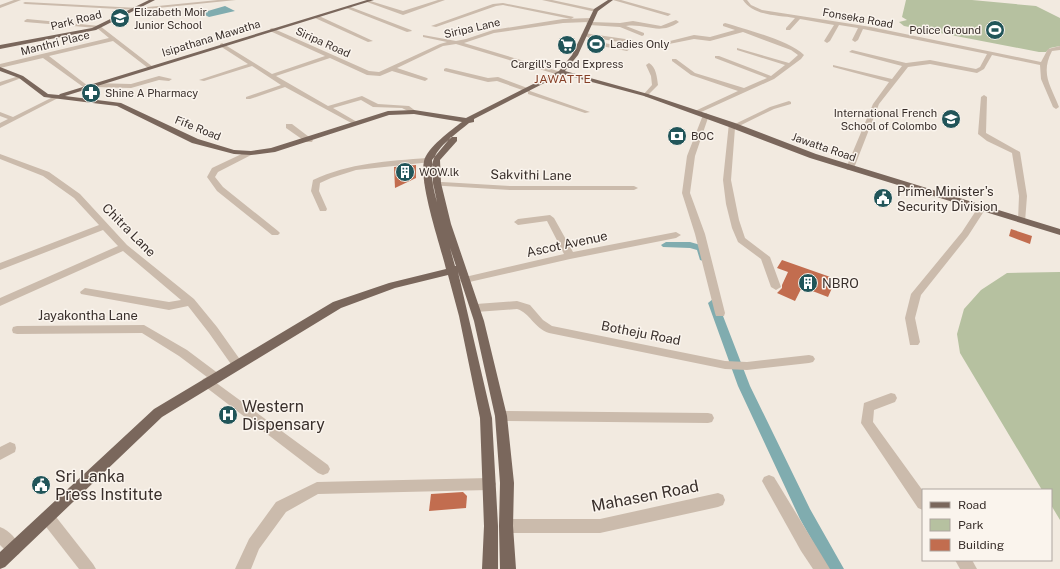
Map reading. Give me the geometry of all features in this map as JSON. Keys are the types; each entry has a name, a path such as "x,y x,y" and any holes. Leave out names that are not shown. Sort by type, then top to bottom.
{"main road":[{"name":"Park Road","path":"0,47 98,27 138,9 153,0"},
{"name":"Isipathana Mawatha","path":"57,97 370,0"},
{"path":"490,569 490,484 486,418 457,269 428,160 440,143 468,123 561,74 576,60 575,55 596,10 611,0"},
{"name":"Fife Road","path":"0,68 21,76 46,96 119,104 195,141 223,150 251,153 272,150 309,140 355,123 388,113 414,112 442,116 445,120 468,123"},
{"name":"Jawatta Road","path":"561,74 646,95 734,125 850,168 1060,232"},
{"path":"433,183 436,160 447,145 468,123"},
{"path":"457,269 465,280 476,308 501,416 507,483 506,526 508,569"},
{"path":"5,557 158,413 337,305 393,285 457,269"}],"street":[{"path":"0,7 19,0"},
{"path":"25,3 138,9 234,0"},
{"path":"370,0 403,13 443,0"},
{"path":"544,0 596,10"},
{"path":"615,0 668,14"},
{"name":"Fonseka Road","path":"745,0 749,6 761,11 861,28 1043,64"},
{"name":"Siripa Lane","path":"434,26 495,5 503,4 590,21 620,25"},
{"path":"348,7 409,31"},
{"path":"317,17 370,41"},
{"path":"788,29 798,18"},
{"name":"Siripa Lane","path":"369,73 392,69 442,45 467,41 493,32 580,19"},
{"path":"27,21 98,27 150,67"},
{"path":"620,25 633,23 661,28 676,22"},
{"path":"827,41 837,24"},
{"path":"620,25 642,34"},
{"path":"725,25 739,30"},
{"path":"855,40 861,28"},
{"name":"Siripa Road","path":"272,30 369,73"},
{"path":"669,42 694,37 710,39 739,30 745,30 801,55 772,78 742,90 697,112"},
{"path":"425,36 457,43 561,74"},
{"path":"583,38 632,42"},
{"path":"583,38 627,49"},
{"name":"Manthri Place","path":"0,68 114,39"},
{"path":"222,45 286,85 355,123"},
{"path":"739,48 790,65"},
{"path":"1056,107 1042,76 1043,64 1050,50 1060,48"},
{"path":"852,52 906,65 930,62 977,71 982,68 990,54"},
{"path":"45,56 90,86 131,86 159,78 169,79"},
{"path":"271,76 330,56"},
{"path":"717,57 772,78"},
{"path":"674,60 693,74 742,90"},
{"path":"202,80 253,64"},
{"path":"646,95 655,84 654,76 649,65"},
{"path":"850,168 876,104 892,80 906,65"},
{"path":"835,66 892,80"},
{"path":"392,69 425,79"},
{"path":"446,70 488,80 498,79 529,92 587,112"},
{"path":"0,84 21,76"},
{"path":"248,98 286,85"},
{"path":"0,126 13,118 57,97"},
{"path":"984,97 982,134 986,138 1007,146 1016,152 1023,196 1022,220"},
{"path":"327,108 362,98 378,106 410,107 414,112"},
{"path":"776,287 765,257 741,240 739,236 728,199 727,171 734,125 772,108 788,103"},
{"path":"0,114 13,118"},
{"path":"706,115 691,156 686,193 700,234 720,313"},
{"path":"289,126 309,140"},
{"path":"251,153 215,170 211,177 220,189 274,233"},
{"name":"Chitra Lane","path":"1,157 46,174 77,196 124,247 190,302 213,330 237,364"},
{"path":"323,209 315,191 316,182 325,177 339,172 366,167 428,160"},
{"name":"Sakvithi Lane","path":"433,183 510,188 634,188"},
{"path":"914,342 910,318 916,294 965,234 982,208"},
{"path":"518,222 548,217 552,220 570,256"},
{"path":"0,267 106,226"},
{"name":"Ascot Avenue","path":"465,280 570,256 676,235"},
{"path":"0,302 124,247"},
{"path":"85,292 169,306 190,302"},
{"name":"Botheju Road","path":"476,308 516,305 526,308 539,323 549,329 725,365 747,366 809,359"},
{"name":"Jayakontha Lane","path":"18,330 144,328 183,353 211,380 323,469"},
{"path":"891,398 868,407 867,423 922,502"},
{"path":"501,416 708,418"},
{"path":"770,481 806,546 822,569"},
{"path":"243,569 254,544 281,507 317,488 490,484"},
{"name":"Mahasen Road","path":"506,526 600,526 718,500"},
{"path":"48,518 88,569"},
{"path":"0,534 5,557"}],"green space":[{"name":"Police Ground","path":"906,0 972,0 1036,6 1060,18 1060,46 1050,48 1046,52 1039,52 904,26 899,22 907,20 902,17"},
{"path":"1060,272 1060,520 1052,507 1052,489 1041,489 960,353 957,334 964,309 981,290 1007,273"}],"water":[{"path":"225,6 235,11 209,17 201,13"}],"building":[{"name":"WOW.lk","path":"416,165 416,178 395,188 394,167"},
{"path":"1011,229 1032,236 1030,244 1009,236"},
{"name":"NBRO","path":"782,260 836,279 828,297 802,287 795,301 777,293 782,288 788,272 777,268"},
{"path":"463,492 467,496 466,508 429,511 431,494"}],"waterway":[{"path":"666,245 690,245 701,248 703,258"},
{"path":"713,303 744,386 805,514 836,569"}],"place":[{"name":"Elizabeth Moir Junior School","path":"120,18"},
{"name":"Police Ground","path":"995,30"},
{"name":"Ladies Only","path":"596,44"},
{"name":"Cargill's Food Express","path":"567,45"},
{"name":"Shine A Pharmacy","path":"91,93"},
{"name":"International French School of Colombo","path":"951,119"},
{"name":"BOC","path":"677,136"},
{"name":"WOW.lk","path":"405,172"},
{"name":"Prime Minister's Security Division","path":"883,198"},
{"name":"NBRO","path":"808,283"},
{"name":"Western Dispensary","path":"228,415"},
{"name":"Sri Lanka Press Institute","path":"41,485"}],"district":[{"name":"JAWATTE","path":"563,79"}]}
